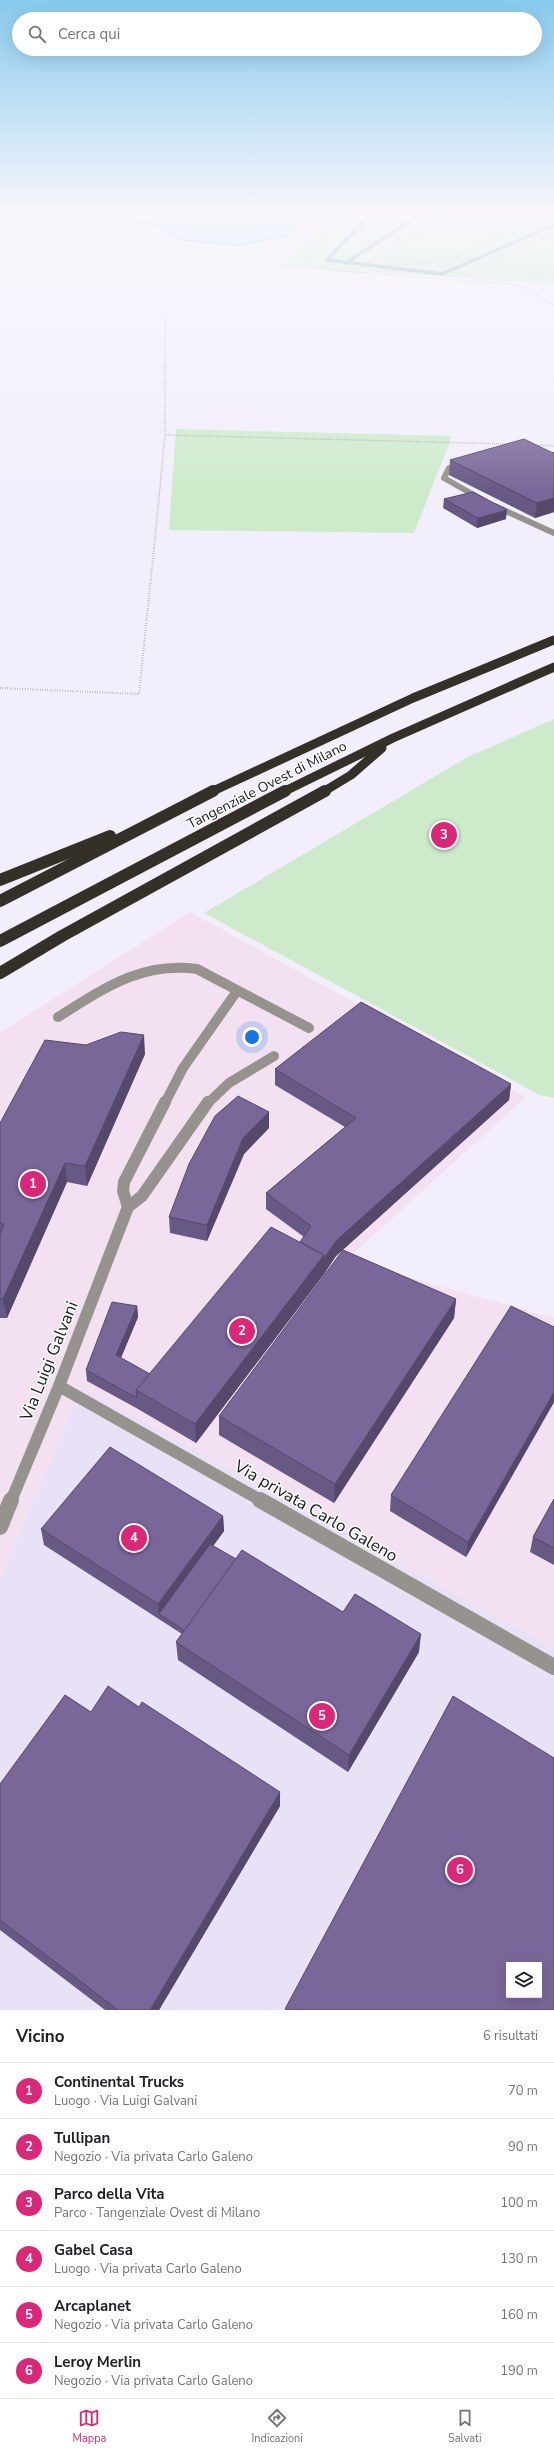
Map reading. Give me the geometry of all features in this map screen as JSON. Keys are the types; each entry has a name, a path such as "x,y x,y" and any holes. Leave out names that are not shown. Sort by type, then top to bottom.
{"highway":[{"name":"Tangenziale Ovest di Milano","path":"0,900 143,825 418,696 554,640"},
{"name":"Tangenziale Ovest di Milano","path":"0,942 142,864 393,738 554,668"},
{"path":"0,973 62,936 292,811 351,775 393,738"},
{"path":"0,880 83,845 143,825"},
{"path":"0,979 62,936"}],"street":[{"path":"468,462 449,468 444,478 474,495 554,533"},
{"path":"58,1017 113,984 153,968 184,966 197,969 236,991 309,1028"},
{"path":"236,991 183,1068 124,1182 123,1191 128,1207 142,1196 209,1101 229,1083 274,1056"},
{"name":"Via Luigi Galvani","path":"0,1528 59,1386 128,1207"},
{"name":"Via privata Carlo Galeno","path":"59,1386 554,1667"}],"path":[{"path":"0,688 139,694 165,435 165,314"},
{"path":"165,435 510,444"},
{"path":"533,445 554,446"}],"shaded area":[{"path":"190,912 526,1097 346,1260 554,1318 554,1648 82,1388 0,1578 0,1033"},
{"path":"82,1387 554,1648 554,2010 0,2010 0,1578"}],"green space":[{"path":"176,429 452,436 414,533 169,530"},
{"path":"554,719 554,1098 540,1095 204,913 466,758"}],"building":[{"path":"524,439 553,453 554,452 554,498 537,503 450,460"},
{"path":"473,492 507,510 478,518 444,499"},
{"path":"361,1002 511,1084 337,1240 324,1258 324,1255 300,1242 311,1226 266,1193 356,1118 275,1069"},
{"path":"121,1032 144,1035 85,1166 65,1163 3,1299 0,1299 0,1234 4,1224 0,1224 0,1123 45,1040 86,1045"},
{"path":"238,1096 269,1112 243,1138 207,1225 169,1217 189,1164 215,1116"},
{"path":"271,1227 324,1255 195,1424 136,1390"},
{"path":"343,1250 456,1299 335,1484 219,1416"},
{"path":"112,1302 137,1306 116,1355 150,1374 136,1390 137,1398 86,1370"},
{"path":"511,1306 554,1327 554,1392 468,1542 391,1495"},
{"path":"110,1447 223,1516 158,1604 41,1529"},
{"path":"554,1499 554,1548 533,1537"},
{"path":"210,1544 236,1559 185,1631 159,1614"},
{"path":"242,1550 343,1612 355,1594 421,1634 349,1755 176,1642"},
{"path":"108,1686 139,1707 142,1702 280,1792 150,2010 118,2010 0,1920 0,1784 65,1695 91,1712"},
{"path":"453,1696 554,1758 554,2010 285,2009"}],"place":[{"name":"Parco della Vita","path":"444,835"},
{"name":"Continental Trucks","path":"33,1184"},
{"name":"Tullipan","path":"242,1331"},
{"name":"Gabel Casa","path":"134,1538"},
{"name":"Arcaplanet","path":"322,1716"},
{"name":"Leroy Merlin","path":"460,1870"}]}
